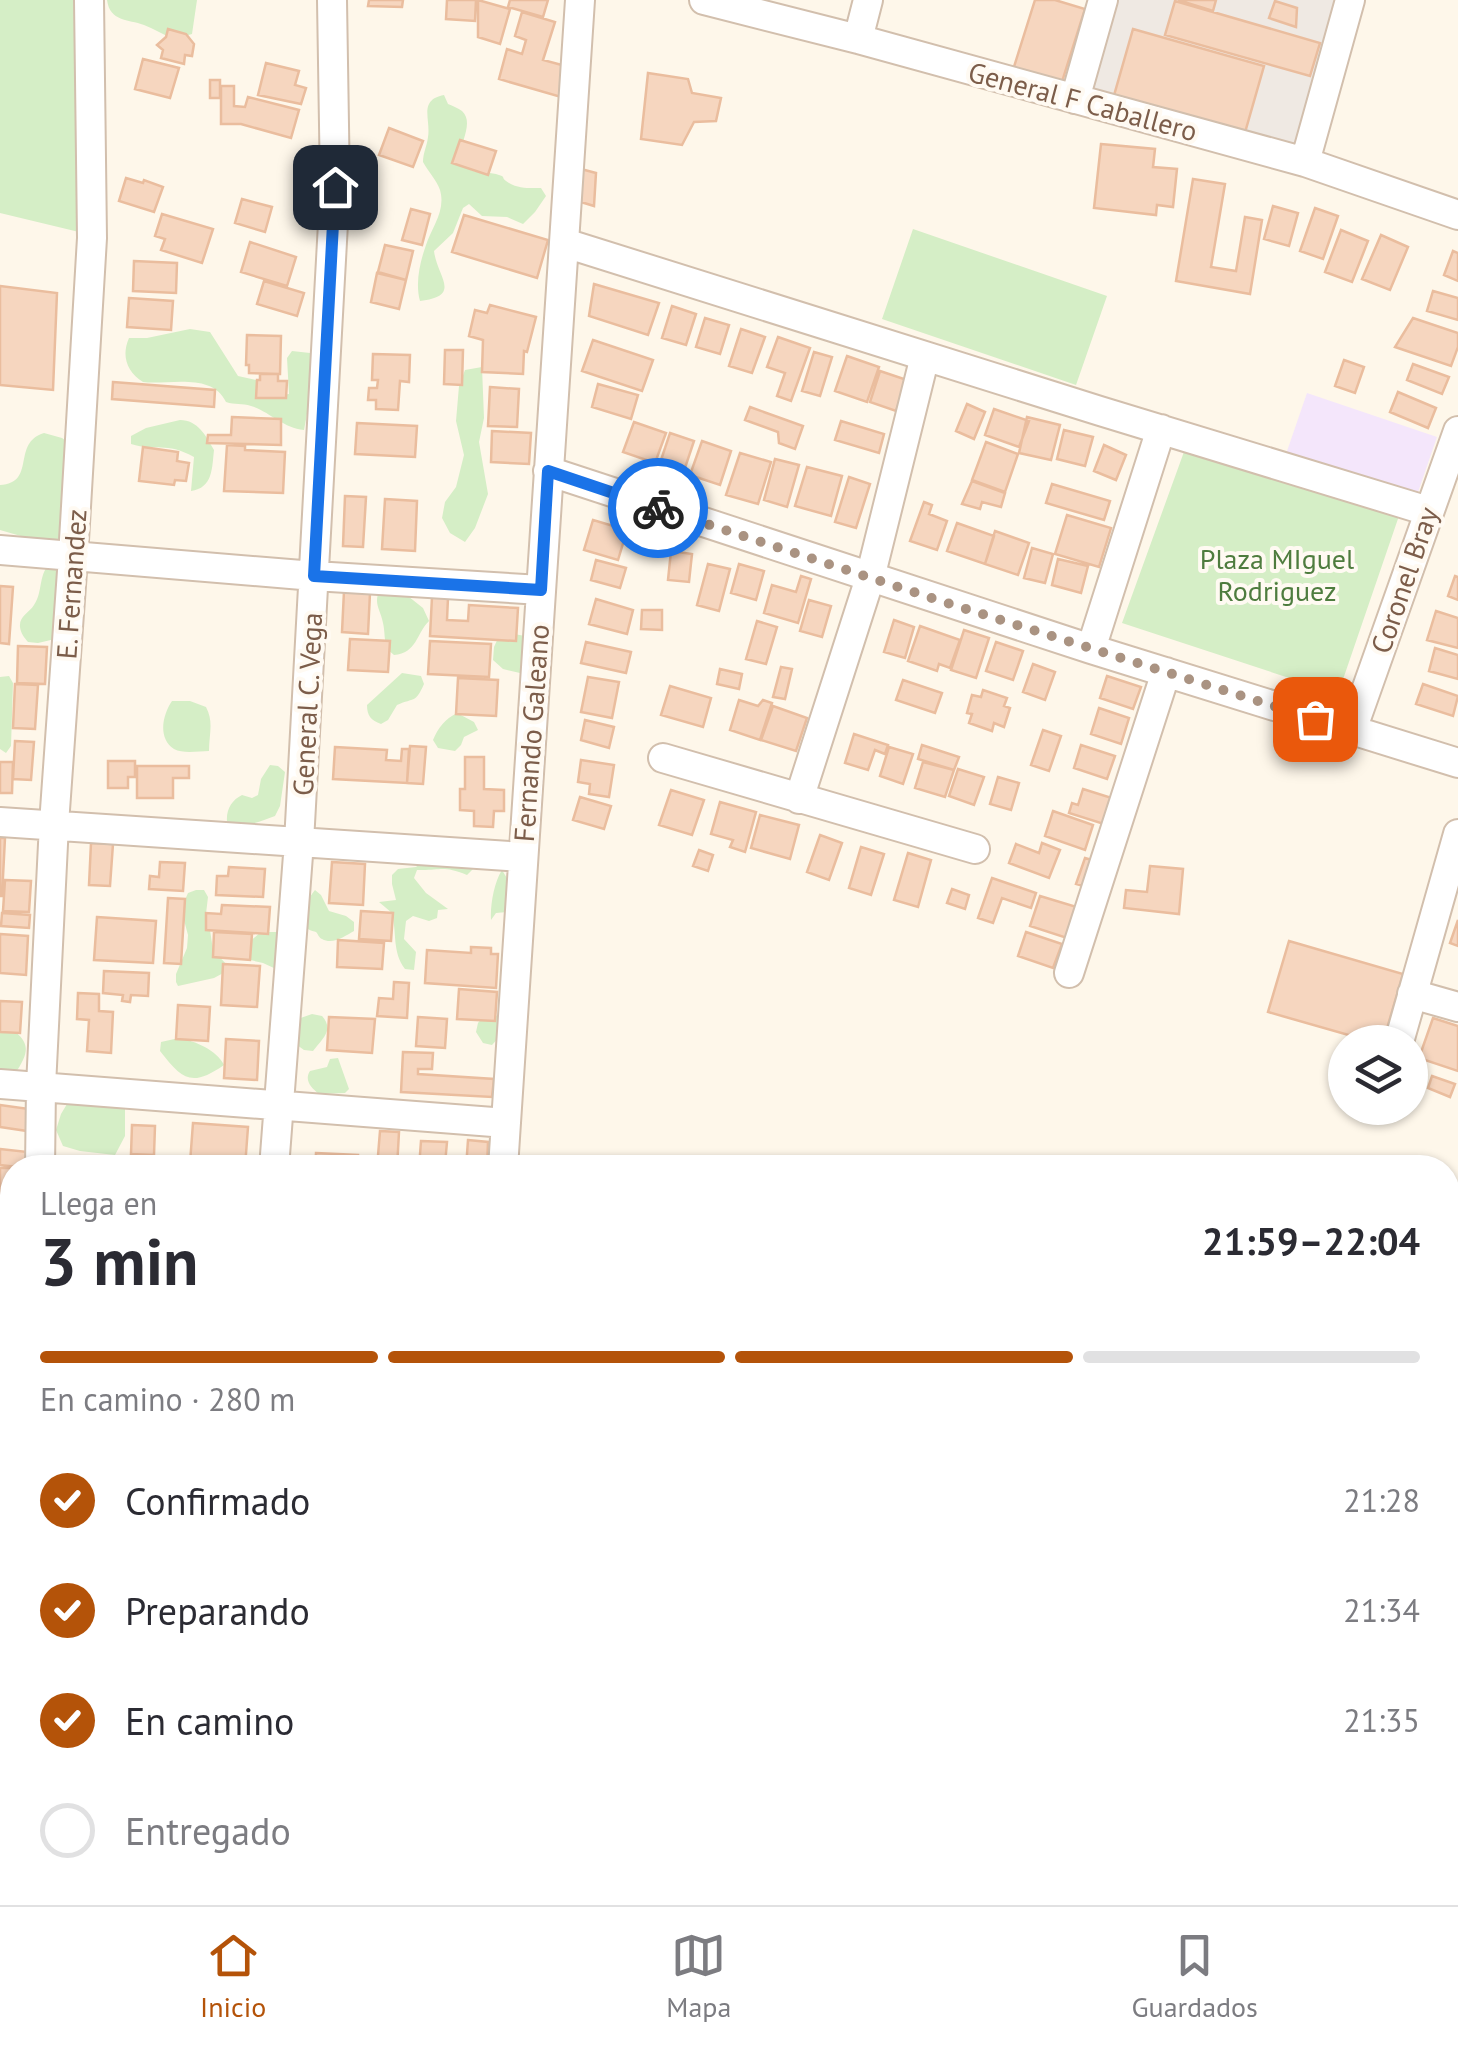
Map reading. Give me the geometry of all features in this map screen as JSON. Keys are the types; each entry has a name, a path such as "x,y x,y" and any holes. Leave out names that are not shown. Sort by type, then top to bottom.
{"street":[{"name":"E. Fernandez","path":"40,1155 54,824 92,238 89,0"},
{"name":"General C. Vega","path":"275,1155 298,842 335,187 332,0"},
{"name":"Fernando Galeano","path":"503,1155 580,0"},
{"name":"General F Caballero","path":"704,0 1305,162 1458,215"},
{"path":"858,39 868,0"},
{"path":"1075,99 1103,0"},
{"path":"1305,162 1350,0"},
{"path":"565,243 1160,430 1439,509"},
{"path":"799,798 870,578 925,356"},
{"path":"1091,649 1160,430"},
{"name":"Coronel Bray","path":"1352,730 1439,509 1458,430"},
{"path":"548,471 1091,649 1458,763"},
{"path":"0,550 541,590"},
{"path":"1069,973 1166,672"},
{"path":"664,758 975,849"},
{"path":"0,822 523,857"},
{"path":"1403,1025 1458,834"},
{"path":"1412,994 1458,1007"},
{"path":"0,1084 506,1123"}],"shaded area":[{"path":"1115,0 1340,0 1300,148 1095,98 1090,88"},
{"path":"1307,393 1437,437 1416,498 1286,454"}],"green space":[{"path":"0,0 78,0 79,232 0,213"},
{"path":"107,0 197,0 192,34 174,39 121,18 112,12"},
{"path":"444,95 448,104 462,111 466,118 461,150 464,164 474,171 502,176 517,186 541,188 546,196 523,224 507,217 482,216 469,204 463,208 453,233 434,251 444,290 441,295 420,301 420,265 441,205 439,187 423,162 428,137 427,111 431,101"},
{"path":"913,229 1107,296 1076,385 882,319"},
{"path":"190,329 210,332 238,376 256,380 280,395 289,394 287,358 292,351 329,360 316,403 309,403 304,430 251,406 226,402 211,387 200,383 143,382 133,373 126,357 129,338"},
{"path":"482,367 484,418 479,442 488,494 465,542 450,533 442,518 464,455 456,421 459,386 465,370"},
{"path":"180,420 197,426 214,450 207,481 191,491 194,457 176,449 131,444 131,436 146,428"},
{"path":"44,433 69,443 63,535 56,541 38,541 0,530 0,485 18,477 28,445"},
{"name":"Plaza MIguel Rodriguez","path":"1185,449 1401,510 1338,694 1122,623"},
{"path":"49,564 58,567 61,576 55,639 28,642 20,623 37,600"},
{"path":"394,585 423,608 429,621 412,647 394,655 387,649 377,602 380,589"},
{"path":"499,636 525,636 520,673 503,669 493,660"},
{"path":"402,673 421,676 424,684 419,695 397,705 381,724 369,715 367,705"},
{"path":"9,676 13,683 11,746 6,753 0,749 0,677"},
{"path":"172,701 190,701 206,707 209,751 174,749 165,739 163,726"},
{"path":"457,713 474,722 478,730 464,737 455,751 438,748 433,740 437,732"},
{"path":"270,765 285,772 275,816 246,825 227,822 235,800 242,795 258,795 261,779"},
{"path":"430,855 466,863 473,869 467,875 447,869 417,870 414,878 448,909 438,910 437,918 429,921 413,916 406,921 404,939 416,952 414,970 405,969 396,949 392,913 379,902 396,900 392,875 398,869 416,867"},
{"path":"502,870 516,893 517,911 496,913 491,920 493,894"},
{"path":"204,890 208,897 205,922 213,950 228,966 227,971 214,978 178,986 176,974 188,935 181,909 188,893"},
{"path":"315,890 329,911 354,922 354,931 330,941 308,929 303,915"},
{"path":"261,932 278,932 283,938 287,974 246,959 248,943"},
{"path":"487,1012 500,1017 503,1033 492,1045 483,1043 476,1032"},
{"path":"312,1014 322,1016 327,1026 313,1051 297,1045 295,1020"},
{"path":"0,1020 25,1043 25,1056 14,1075 0,1075"},
{"path":"179,1038 205,1047 224,1065 195,1078 181,1074 160,1051 161,1042"},
{"path":"338,1058 349,1089 345,1093 319,1094 309,1084 310,1071 327,1067 330,1059"},
{"path":"70,1099 125,1100 125,1136 115,1155 63,1146 56,1130"}],"building":[{"path":"369,0 403,0 402,7 368,6"},
{"path":"447,0 476,0 475,21 446,19"},
{"path":"478,0 510,9 500,44 478,37"},
{"path":"510,0 548,0 543,17 508,7"},
{"path":"1035,0 1055,0 1085,9 1061,85 1013,70"},
{"path":"1178,0 1216,0 1213,11"},
{"path":"1175,1 1320,43 1310,76 1165,35"},
{"path":"1275,1 1297,8 1296,27 1269,18"},
{"path":"522,12 555,22 543,60 569,67 561,97 499,79 507,49 522,54 526,40 515,36"},
{"path":"168,29 186,34 194,44 192,56 185,55 184,64 161,58 163,50 157,45"},
{"path":"1133,29 1264,66 1244,136 1113,99"},
{"path":"143,59 179,68 170,98 135,89"},
{"path":"266,63 299,71 295,85 306,88 301,104 258,95"},
{"path":"648,73 688,79 692,93 721,98 716,121 694,122 682,145 641,139"},
{"path":"210,80 220,80 220,98 210,98"},
{"path":"221,86 234,86 234,106 245,107 248,97 299,110 291,138 241,124 221,124"},
{"path":"389,128 423,141 413,167 379,155"},
{"path":"460,140 496,151 488,175 452,163"},
{"path":"1101,144 1155,149 1153,167 1177,169 1173,207 1157,205 1156,215 1094,208"},
{"path":"581,169 596,173 594,206 581,202"},
{"path":"126,178 163,187 154,212 119,201"},
{"path":"1193,179 1225,184 1211,267 1236,271 1245,217 1262,220 1250,294 1176,281"},
{"path":"242,199 272,207 265,232 235,223"},
{"path":"1273,206 1298,213 1289,246 1264,239"},
{"path":"1315,208 1338,216 1323,259 1300,251"},
{"path":"411,209 430,214 422,245 402,240"},
{"path":"162,214 213,229 202,263 161,250 165,239 155,236"},
{"path":"464,215 548,240 537,278 452,252"},
{"path":"1341,230 1368,241 1352,282 1325,272"},
{"path":"1381,235 1408,247 1390,290 1362,279"},
{"path":"250,242 296,257 287,286 241,272"},
{"path":"385,245 413,251 406,280 378,272"},
{"path":"1453,251 1458,253 1458,281 1444,275"},
{"path":"134,261 177,263 176,293 133,291"},
{"path":"377,273 406,280 399,309 371,302"},
{"path":"264,281 304,293 297,316 257,304"},
{"path":"594,284 659,303 648,335 589,316"},
{"path":"0,286 57,293 53,390 0,385"},
{"path":"1433,291 1458,298 1458,320 1427,311"},
{"path":"129,298 173,301 171,330 127,327"},
{"path":"490,305 536,317 527,352 524,351 523,374 482,372 483,340 469,336 475,310 487,313"},
{"path":"672,306 696,314 686,345 662,338"},
{"path":"705,318 729,325 720,354 696,347"},
{"path":"1413,318 1458,333 1451,366 1395,347"},
{"path":"741,329 765,337 752,373 729,366"},
{"path":"247,335 281,336 280,374 249,373"},
{"path":"778,337 810,348 791,401 777,396 785,373 767,367"},
{"path":"593,340 653,360 642,391 582,371"},
{"path":"445,350 463,350 462,385 444,384"},
{"path":"814,352 832,357 820,396 802,391"},
{"path":"373,354 410,355 409,382 400,381 398,410 376,409 376,400 368,400 369,388 377,388 378,380 372,380"},
{"path":"847,356 879,367 867,402 835,391"},
{"path":"1344,360 1364,367 1355,393 1335,386"},
{"path":"1413,364 1449,377 1442,394 1407,380"},
{"path":"880,371 907,380 896,411 870,402"},
{"path":"260,374 278,374 278,381 287,381 286,398 256,398"},
{"path":"113,382 215,390 214,407 112,399"},
{"path":"598,384 638,395 631,419 592,407"},
{"path":"490,387 519,389 517,427 488,426"},
{"path":"1398,392 1436,408 1428,428 1390,412"},
{"path":"967,404 985,412 974,439 956,431"},
{"path":"750,407 803,426 795,449 779,443 778,432 745,420"},
{"path":"994,409 1029,421 1019,447 985,435"},
{"path":"232,417 281,419 281,445 207,443 208,435 231,435"},
{"path":"1027,417 1060,425 1051,460 1019,453"},
{"path":"841,421 884,434 879,453 835,440"},
{"path":"634,422 666,433 655,463 623,452"},
{"path":"357,423 417,426 415,457 355,454"},
{"path":"1064,430 1093,437 1085,466 1057,459"},
{"path":"492,431 531,433 529,464 491,462"},
{"path":"670,433 694,441 684,471 660,463"},
{"path":"702,441 731,451 720,485 690,475"},
{"path":"986,442 1018,454 1005,492 972,480"},
{"path":"227,445 285,452 283,493 224,491"},
{"path":"1104,445 1126,455 1116,480 1094,471"},
{"path":"143,447 178,452 177,461 189,463 186,481 175,480 174,485 139,481"},
{"path":"740,453 771,462 758,504 726,495"},
{"path":"775,459 799,465 787,507 764,500"},
{"path":"807,467 842,476 831,516 795,506"},
{"path":"849,477 870,484 856,528 835,522"},
{"path":"972,481 1005,493 1001,507 982,502 980,509 962,504"},
{"path":"1052,484 1110,501 1104,520 1046,503"},
{"path":"345,496 366,497 363,547 343,546"},
{"path":"385,499 417,501 415,551 382,549"},
{"path":"924,502 932,505 929,514 947,521 937,550 910,541"},
{"path":"1067,515 1111,528 1099,567 1055,554"},
{"path":"593,520 627,530 618,560 584,550"},
{"path":"957,523 994,536 985,564 947,551"},
{"path":"995,531 1029,543 1018,575 985,564"},
{"path":"1032,548 1053,554 1045,583 1024,578"},
{"path":"671,551 692,554 689,582 668,580"},
{"path":"1058,559 1088,566 1081,593 1052,585"},
{"path":"596,560 626,568 620,588 591,580"},
{"path":"708,564 730,569 719,611 697,605"},
{"path":"739,564 764,571 756,600 731,593"},
{"path":"801,576 811,579 798,623 764,613 772,585 796,592"},
{"path":"1455,576 1458,577 1458,600 1448,596"},
{"path":"0,586 13,587 9,644 0,643"},
{"path":"344,591 370,593 368,634 342,632"},
{"path":"432,597 448,598 447,620 468,621 469,605 518,608 516,641 430,636"},
{"path":"596,599 633,610 627,634 589,624"},
{"path":"809,600 831,606 822,637 800,631"},
{"path":"642,610 662,610 662,630 641,629"},
{"path":"1436,611 1458,618 1458,648 1427,640"},
{"path":"894,620 914,627 905,658 884,652"},
{"path":"757,621 777,627 766,664 746,659"},
{"path":"920,626 960,640 950,668 939,664 937,671 908,661"},
{"path":"964,630 989,638 976,678 951,670"},
{"path":"350,639 390,641 388,672 348,670"},
{"path":"430,641 491,644 489,677 428,674"},
{"path":"586,642 631,652 626,673 581,663"},
{"path":"996,642 1023,651 1013,680 986,671"},
{"path":"18,646 47,647 45,684 17,683"},
{"path":"1435,648 1458,655 1458,679 1429,671"},
{"path":"1033,664 1055,672 1045,700 1023,692"},
{"path":"781,667 792,669 785,699 773,697"},
{"path":"720,669 742,674 739,689 717,684"},
{"path":"1107,676 1141,687 1133,709 1100,698"},
{"path":"588,677 619,682 612,718 581,712"},
{"path":"458,678 498,680 496,716 456,714"},
{"path":"903,680 942,693 935,713 896,700"},
{"path":"15,684 38,685 35,729 13,728"},
{"path":"1423,684 1458,696 1453,716 1416,704"},
{"path":"670,686 711,698 703,727 661,715"},
{"path":"983,690 1007,698 1004,706 1010,708 1004,727 994,723 992,731 969,723 972,714 967,713 972,695 981,697"},
{"path":"739,700 758,706 763,700 772,703 760,740 730,730"},
{"path":"773,706 807,718 796,751 761,740"},
{"path":"1099,708 1129,718 1121,744 1091,734"},
{"path":"585,720 614,727 609,748 581,740"},
{"path":"1043,730 1061,736 1049,771 1031,765"},
{"path":"854,734 888,745 885,754 875,750 868,770 845,763"},
{"path":"15,741 34,742 31,780 13,779"},
{"path":"922,745 959,757 954,770 918,759"},
{"path":"1081,745 1115,756 1107,779 1074,768"},
{"path":"410,746 426,747 423,784 407,783"},
{"path":"335,747 387,750 386,760 401,761 402,749 409,749 407,783 333,779"},
{"path":"889,747 913,754 903,784 880,776"},
{"path":"465,757 484,757 484,789 504,790 504,811 494,811 493,827 474,826 474,811 460,810 460,789 465,789"},
{"path":"581,760 614,765 609,797 589,794 590,784 578,782"},
{"path":"108,761 135,761 135,777 128,777 128,788 108,788"},
{"path":"0,762 13,762 12,793 0,793"},
{"path":"923,762 954,770 945,797 915,788"},
{"path":"137,766 189,766 189,778 173,778 173,798 137,798"},
{"path":"958,769 984,777 974,805 949,796"},
{"path":"998,777 1019,783 1011,810 990,804"},
{"path":"1083,789 1115,799 1107,825 1069,813 1072,803 1078,805"},
{"path":"671,790 704,800 692,835 659,825"},
{"path":"580,797 611,806 604,829 573,820"},
{"path":"720,802 756,812 745,852 730,847 733,840 711,834"},
{"path":"1053,811 1093,825 1085,850 1045,836"},
{"path":"760,815 799,825 790,859 751,848"},
{"path":"820,835 842,843 829,880 807,872"},
{"path":"0,838 5,838 2,896 0,896"},
{"path":"91,843 113,844 110,886 89,885"},
{"path":"1042,843 1060,850 1049,878 1009,863 1016,844 1039,853"},
{"path":"861,847 884,854 871,895 849,888"},
{"path":"699,850 713,855 708,871 693,866"},
{"path":"908,853 931,860 918,907 894,900"},
{"path":"1085,858 1099,862 1090,888 1076,884"},
{"path":"160,862 185,863 183,891 149,889 150,876 159,877"},
{"path":"332,862 365,864 363,905 329,903"},
{"path":"1150,866 1183,869 1179,914 1124,908 1126,890 1147,892"},
{"path":"229,867 265,869 263,897 216,895 217,876 228,876"},
{"path":"992,878 1036,893 1031,908 1002,898 993,923 978,918"},
{"path":"5,880 31,881 29,912 3,911"},
{"path":"952,889 969,895 965,909 947,903"},
{"path":"1040,896 1080,908 1070,939 1030,926"},
{"path":"168,898 185,899 181,964 164,963"},
{"path":"222,905 270,907 268,934 206,930 206,913 221,914"},
{"path":"361,911 393,913 391,941 359,939"},
{"path":"2,913 30,915 29,928 1,926"},
{"path":"97,917 156,921 153,963 94,960"},
{"path":"1458,920 1458,946 1450,943"},
{"path":"214,932 252,934 250,960 213,957"},
{"path":"1026,932 1062,944 1053,968 1018,956"},
{"path":"0,934 28,936 26,975 0,973"},
{"path":"338,940 384,943 382,969 337,967"},
{"path":"1289,941 1403,974 1388,1025 1328,1025 1328,1029 1268,1012"},
{"path":"471,947 491,948 491,954 498,954 496,988 425,983 427,950 471,953"},
{"path":"223,964 260,966 257,1007 221,1005"},
{"path":"104,971 149,973 148,996 131,995 130,1002 122,1001 123,995 103,993"},
{"path":"394,982 409,983 407,1018 377,1016 379,998 393,999"},
{"path":"459,989 497,992 495,1021 457,1019"},
{"path":"78,993 99,994 99,1011 113,1012 111,1053 87,1051 89,1020 77,1019"},
{"path":"0,1001 22,1002 20,1033 0,1032"},
{"path":"178,1005 210,1007 208,1041 176,1039"},
{"path":"329,1017 375,1019 372,1053 327,1050"},
{"path":"418,1017 447,1019 445,1048 416,1046"},
{"path":"1433,1018 1458,1026 1458,1071 1428,1061 1428,1032"},
{"path":"226,1039 259,1041 257,1080 224,1078"},
{"path":"403,1052 433,1053 432,1069 418,1069 418,1074 494,1079 492,1097 401,1092"},
{"path":"1432,1076 1455,1084 1450,1097 1428,1088"},
{"path":"0,1105 29,1109 27,1131 0,1127"},
{"path":"193,1123 248,1127 246,1155 191,1155"},
{"path":"132,1125 155,1126 154,1155 131,1154"},
{"path":"380,1131 399,1132 398,1155 378,1155"},
{"path":"468,1140 488,1142 488,1155 467,1155"},
{"path":"421,1141 447,1142 446,1155 420,1155"},
{"path":"0,1149 28,1152 28,1155 0,1155"}],"way so far":[{"path":"658,508 1315,719"}],"route":[{"path":"335,187 314,576 541,590 548,471 658,508"}]}
